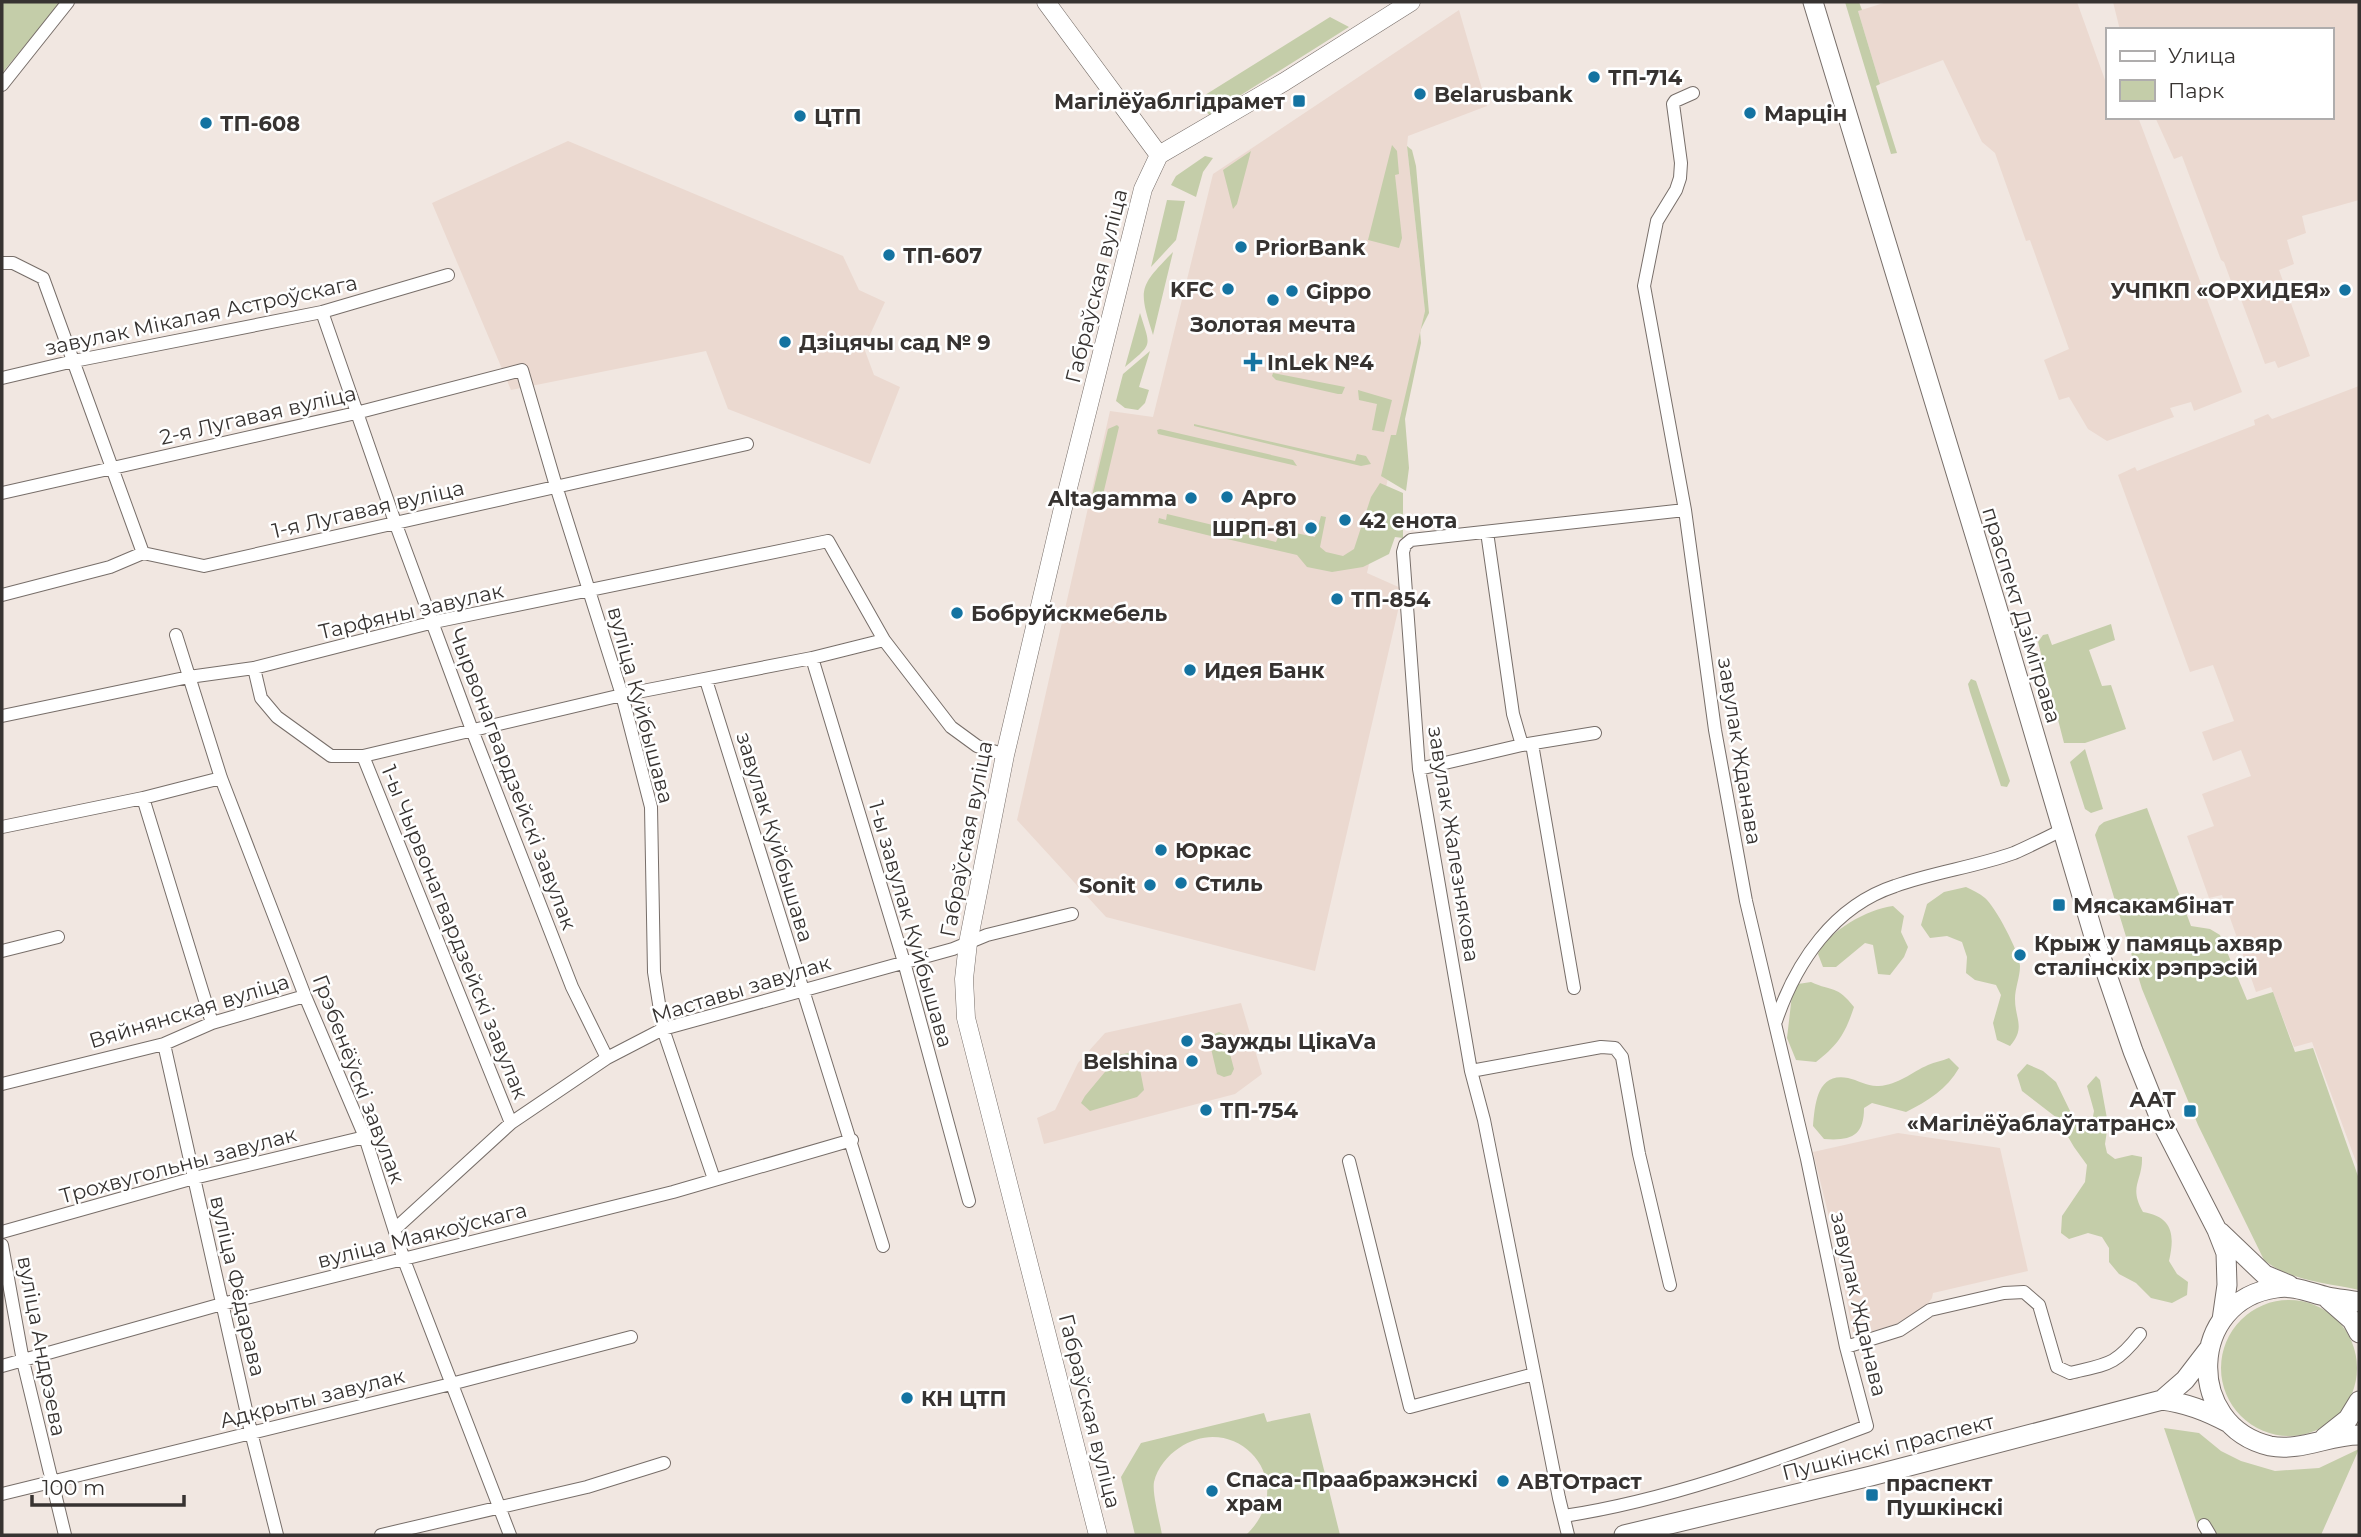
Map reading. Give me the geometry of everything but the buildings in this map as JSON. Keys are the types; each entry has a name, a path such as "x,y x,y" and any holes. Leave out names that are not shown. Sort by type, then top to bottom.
{"main road":[{"path":"1046,2 1159,155 1284,82 1411,2"},
{"name":"праспект Дзімітрава","path":"1813,2 2096,943 2133,1051 2161,1121 2217,1230"},
{"name":"Габраўская вуліца","path":"1098,1535 966,1018 964,979 968,943 1005,755 1063,508 1143,189 1159,155"},
{"path":"2217,1230 2265,1275 2324,1296 2359,1302"},
{"path":"2217,1230 2226,1254 2227,1285 2222,1320"},
{"path":"2229,1423 2216,1405 2211,1392 2207,1364 2214,1334 2222,1320 2246,1298 2261,1291 2293,1287"},
{"path":"2324,1296 2339,1306 2352,1320 2359,1333"},
{"path":"2162,1400 2186,1380 2209,1349"},
{"path":"2162,1400 2182,1402 2204,1410 2249,1437 2272,1446 2288,1448 2320,1440 2359,1435"},
{"name":"Пушкінскі праспект","path":"1624,1535 1871,1476 2162,1400"},
{"path":"2320,1440 2335,1432 2348,1419 2359,1401"}],"street":[{"path":"2,85 68,2"},
{"name":"завулак Жданава","path":"1564,1516 1607,1508 1741,1473 1867,1426 1846,1347 1807,1159 1746,901 1717,743 1685,510 1644,286 1657,221 1676,190 1680,178 1681,163 1673,104 1692,93"},
{"path":"2,264 13,262 43,278 143,553 110,567 2,595"},
{"name":"завулак Мікалая Астроўскага","path":"2,378 74,361 322,312 448,275"},
{"name":"Чырвонагвардзейскі завулак","path":"322,312 395,523 472,730 572,986 607,1058"},
{"name":"2-я Лугавая вуліца","path":"2,493 356,413 522,370"},
{"name":"вуліца Куйбышава","path":"522,370 622,695 651,807 654,972 663,1029 714,1179"},
{"name":"1-я Лугавая вуліца","path":"143,553 204,566 747,444"},
{"path":"1574,988 1527,745 1513,714 1487,532 1685,510"},
{"name":"завулак Жалезнякова","path":"1487,532 1411,540 1405,545 1403,552 1419,769 1471,1071 1484,1120 1569,1535"},
{"name":"Тарфяны завулак","path":"2,716 189,677 254,668 434,622 828,541 884,640"},
{"name":"Грэбенёўскі завулак","path":"176,635 221,778 305,996 365,1137 404,1260 510,1535"},
{"path":"254,668 261,698 277,717 331,756 363,756 622,695 812,658 884,640 951,727 977,746 1005,755"},
{"name":"1-ы завулак Куйбышава","path":"812,658 904,962 969,1201"},
{"name":"завулак Куйбышава","path":"706,680 852,1140 883,1247"},
{"path":"1419,769 1595,733"},
{"name":"1-ы Чырвонагвардзейскі завулак","path":"363,756 511,1123"},
{"path":"2,827 143,798 221,778"},
{"path":"143,798 212,1023"},
{"path":"1776,1023 1788,987 1807,954 1862,901 1895,886 2013,853 2062,830"},
{"name":"Маставы завулак","path":"395,1229 511,1123 607,1058 663,1029 904,962 987,935 1072,914"},
{"path":"2,951 58,937"},
{"name":"Вяйнянская вуліца","path":"2,1084 164,1044 212,1023 305,996"},
{"name":"вуліца Фёдарава","path":"164,1044 251,1432 277,1535"},
{"path":"1471,1071 1601,1047 1615,1048 1622,1057 1639,1154 1670,1285"},
{"name":"Трохвугольны завулак","path":"2,1232 194,1178 365,1137"},
{"name":"вуліца Маякоўскага","path":"2,1366 222,1304 673,1192 852,1140"},
{"path":"1349,1161 1410,1407 1534,1374"},
{"name":"вуліца Андрэева","path":"2,1245 23,1361 65,1535"},
{"path":"1846,1347 1900,1330 1930,1310 2004,1293 2024,1292 2039,1305 2057,1367 2070,1373 2116,1361 2140,1334"},
{"name":"Адкрыты завулак","path":"2,1494 451,1384 631,1336"},
{"path":"381,1535 587,1487 664,1463"}],"shaded area":[{"path":"1887,2 2077,2 2106,80 2106,119 2139,119 2242,392 2194,411 2191,402 2170,408 2174,417 2107,441 2088,429 2069,397 2059,400 2044,360 2069,349 1995,153 1982,142 1943,60 1880,84 1858,11"},
{"path":"2113,2 2359,2 2359,200 2302,216 2306,233 2287,240 2294,264 2279,270 2310,356 2278,368 2275,361 2265,364 2239,294 2229,298 2225,288 2232,284 2182,156 2174,159 2156,119 2333,119 2333,28 2120,28"},
{"path":"1459,10 1487,106 1408,136 1425,311 1367,573 1403,589 1315,971 1106,917 1017,820 1110,411 1153,417 1213,174"},
{"path":"568,141 843,256 859,290 885,302 864,348 874,375 900,387 870,464 728,409 706,351 511,390 432,203"},
{"path":"2359,386 2359,1170 2312,1042 2294,1047 2271,987 2256,992 2222,895 2209,898 2187,836 2214,826 2202,794 2251,776 2241,750 2213,761 2202,732 2234,721 2213,665 2190,672 2118,475 2135,467 2137,471 2255,425 2254,420 2268,414 2272,419"},
{"path":"1241,1003 1262,1074 1235,1094 1044,1144 1037,1118 1055,1110 1078,1063 1105,1033"},
{"path":"1898,1133 2000,1148 2028,1271 1933,1293 1926,1306 1896,1324 1854,1337 1813,1152"}],"green space":[{"path":"2,2 61,2 2,73"},
{"path":"1845,2 1859,2 1862,10 1858,11 1880,84 1876,86 1897,153 1891,154"},
{"path":"1330,17 1349,27 1209,115 1204,108 1205,95"},
{"path":"1392,145 1397,151 1399,174 1395,175 1402,238 1399,248 1368,240"},
{"path":"1407,146 1412,150 1416,166 1429,313 1421,330 1425,311"},
{"path":"1251,151 1237,204 1233,209 1223,170"},
{"path":"1205,156 1213,158 1203,172 1196,197 1171,185 1176,176"},
{"path":"1167,200 1185,201 1176,240 1151,267"},
{"path":"1173,252 1153,335 1145,307 1145,289 1153,273"},
{"path":"1140,313 1147,344 1125,367"},
{"path":"1420,332 1421,343 1405,419 1409,468 1406,491 1381,476 1391,435 1396,435"},
{"path":"1150,351 1139,387 1149,390 1145,403 1138,410 1125,408 1116,401 1123,374"},
{"path":"1273,373 1345,387 1342,394 1338,394 1276,380 1272,376"},
{"path":"1358,390 1392,400 1384,432 1372,430 1377,404 1359,400"},
{"path":"1194,424 1355,461 1357,454 1366,456 1371,464 1361,466"},
{"path":"1117,425 1119,427 1102,499 1090,504 1108,429"},
{"path":"1157,430 1293,460 1297,466 1158,434"},
{"path":"1380,483 1403,493 1403,538 1395,537 1389,554 1363,567 1332,572 1307,567 1297,555 1218,537 1220,528 1276,542 1281,530 1315,537 1321,516 1326,517 1320,547 1326,552 1343,556 1354,549 1371,497"},
{"path":"1167,514 1217,526 1215,537 1158,523 1159,518 1166,520"},
{"path":"2111,624 2115,640 2089,650 2102,686 2111,685 2126,729 2085,743 2064,743 2038,642 2043,635 2048,634 2052,645"},
{"path":"1971,679 1976,681 2010,781 2007,787 2001,786 1970,692 1968,684"},
{"path":"2085,749 2103,809 2091,813 2085,809 2070,762"},
{"path":"2147,808 2191,926 2210,929 2220,935 2247,1000 2273,992 2295,1052 2313,1048 2359,1179 2359,1290 2297,1277 2264,1260 2198,1125 2142,989 2095,835 2104,822"},
{"path":"1966,887 1985,898 1995,910 2019,960 2015,1006 2019,1028 2010,1046 1997,1040 1993,1023 2001,995 1996,985 1975,980 1966,973 1967,957 1962,942 1947,936 1930,938 1921,925 1927,904 1944,892"},
{"path":"1893,906 1904,916 1901,932 1908,947 1890,975 1878,974 1873,945 1865,943 1836,967 1823,967 1818,954 1830,937 1861,916"},
{"path":"1811,982 1839,992 1854,1007 1840,1038 1816,1062 1796,1060 1787,1038 1792,995 1798,984"},
{"path":"1219,1032 1225,1035 1234,1069 1231,1075 1224,1077 1217,1074 1209,1040"},
{"path":"1132,1052 1137,1054 1144,1090 1137,1097 1090,1111 1081,1103 1085,1096 1119,1055"},
{"path":"1949,1058 1959,1068 1949,1082 1936,1094 1906,1112 1872,1103 1864,1108 1862,1125 1858,1131 1842,1139 1824,1139 1813,1126 1817,1100 1824,1085 1830,1080 1838,1077 1871,1085 1886,1085"},
{"path":"2027,1064 2043,1071 2056,1082 2072,1115 2085,1125 2092,1122 2094,1111 2087,1086 2096,1076 2100,1080 2108,1124 2105,1144 2107,1153 2115,1159 2132,1155 2142,1157 2136,1190 2139,1203 2143,1212 2153,1214 2166,1223 2172,1243 2169,1261 2177,1274 2188,1282 2187,1295 2172,1303 2151,1298 2136,1283 2119,1274 2109,1262 2109,1248 2102,1237 2088,1233 2069,1239 2061,1233 2062,1216 2085,1182 2087,1165 2057,1118 2022,1091 2017,1075"},
{"path":"2289,1300 2315,1305 2337,1320 2352,1342 2357,1368 2352,1394 2337,1416 2315,1431 2289,1436 2263,1431 2241,1416 2226,1394 2221,1368 2226,1342 2241,1320 2263,1305"},
{"path":"1264,1413 1267,1422 1310,1413 1340,1535 1246,1535 1262,1514 1267,1494 1264,1474 1255,1457 1240,1444 1221,1438 1201,1438 1179,1448 1167,1458 1158,1472 1154,1487 1162,1535 1135,1535 1121,1477 1141,1443"},
{"path":"2164,1428 2199,1433 2221,1451 2241,1461 2275,1471 2319,1468 2359,1449 2321,1535 2201,1535"}],"place":[{"name":"ТП-714","path":"1594,77"},
{"name":"Belarusbank","path":"1420,94"},
{"name":"Магілёўаблгідрамет","path":"1299,101"},
{"name":"Марцін","path":"1750,113"},
{"name":"ЦТП","path":"800,116"},
{"name":"ТП-608","path":"206,123"},
{"name":"PriorBank","path":"1241,247"},
{"name":"ТП-607","path":"889,255"},
{"name":"KFC","path":"1228,289"},
{"name":"УЧПКП «ОРХИДЕЯ»","path":"2345,290"},
{"name":"Gippo","path":"1292,291"},
{"name":"Золотая мечта","path":"1273,300"},
{"name":"Дзіцячы сад № 9","path":"785,342"},
{"name":"InLek №4","path":"1253,362"},
{"name":"Арго","path":"1227,497"},
{"name":"Altagamma","path":"1191,498"},
{"name":"42 енота","path":"1345,520"},
{"name":"ШРП-81","path":"1311,528"},
{"name":"ТП-854","path":"1337,599"},
{"name":"Бобруйскмебель","path":"957,613"},
{"name":"Идея Банк","path":"1190,670"},
{"name":"Юркас","path":"1161,850"},
{"name":"Стиль","path":"1181,883"},
{"name":"Sonit","path":"1150,885"},
{"name":"Мясакамбінат","path":"2059,905"},
{"name":"Крыж у памяць ахвяр сталінскіх рэпрэсій","path":"2020,955"},
{"name":"Заужды ЦікаVа","path":"1187,1041"},
{"name":"Belshina","path":"1192,1061"},
{"name":"ТП-754","path":"1206,1110"},
{"name":"ААТ «Магілёўаблаўтатранс»","path":"2190,1111"},
{"name":"КН ЦТП","path":"907,1398"},
{"name":"АВТОтраст","path":"1503,1481"},
{"name":"Спаса-Праабражэнскі храм","path":"1212,1491"},
{"name":"праспект Пушкінскі","path":"1872,1495"}]}
